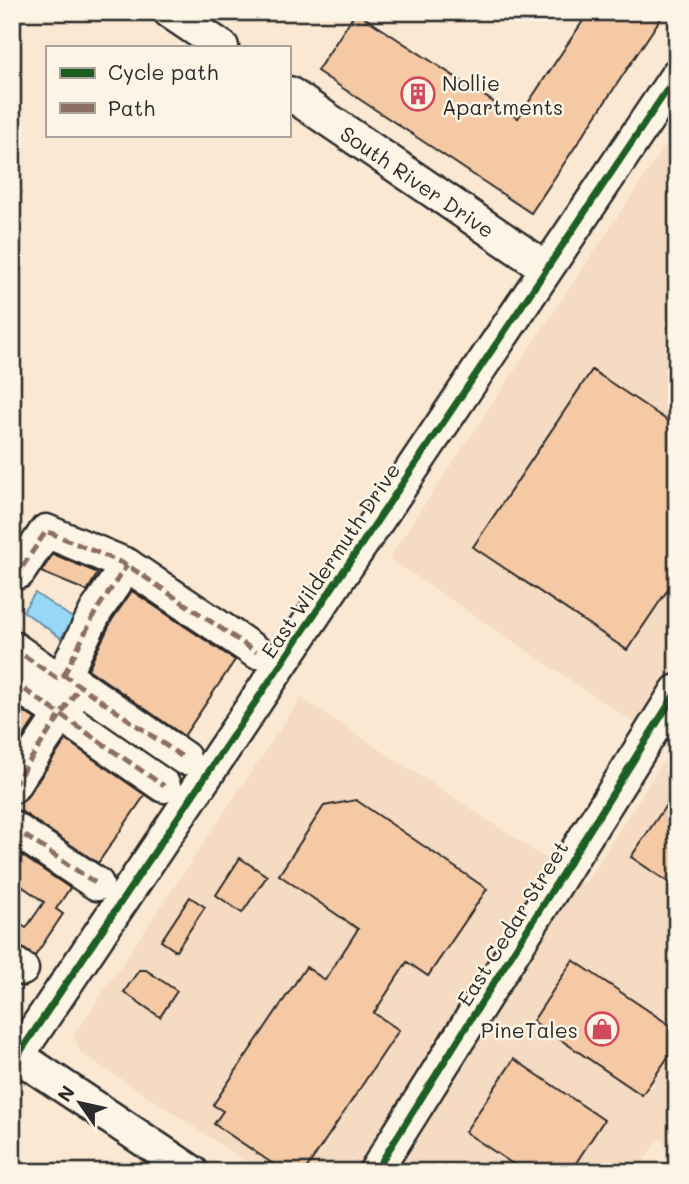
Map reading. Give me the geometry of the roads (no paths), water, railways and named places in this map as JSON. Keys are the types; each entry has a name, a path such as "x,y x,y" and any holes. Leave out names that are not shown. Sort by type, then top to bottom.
{"street":[{"path":"170,12 221,46"},
{"name":"East Wildermuth Drive","path":"15,1060 677,75"},
{"name":"South River Drive","path":"290,94 546,268"},
{"path":"12,567 19,572 47,531 127,565 256,652"},
{"path":"12,787 61,715 96,611 127,565"},
{"path":"12,647 57,678 72,681 184,758"},
{"path":"12,681 164,786"},
{"name":"East Cedar Street","path":"375,1172 677,691"},
{"path":"12,827 97,884"},
{"path":"15,1060 192,1172"}],"water":[{"path":"35,593 74,619 61,638 23,611"}],"place":[{"name":"Nollie Apartments","path":"418,94"},
{"name":"PineTales","path":"602,1029"}]}
